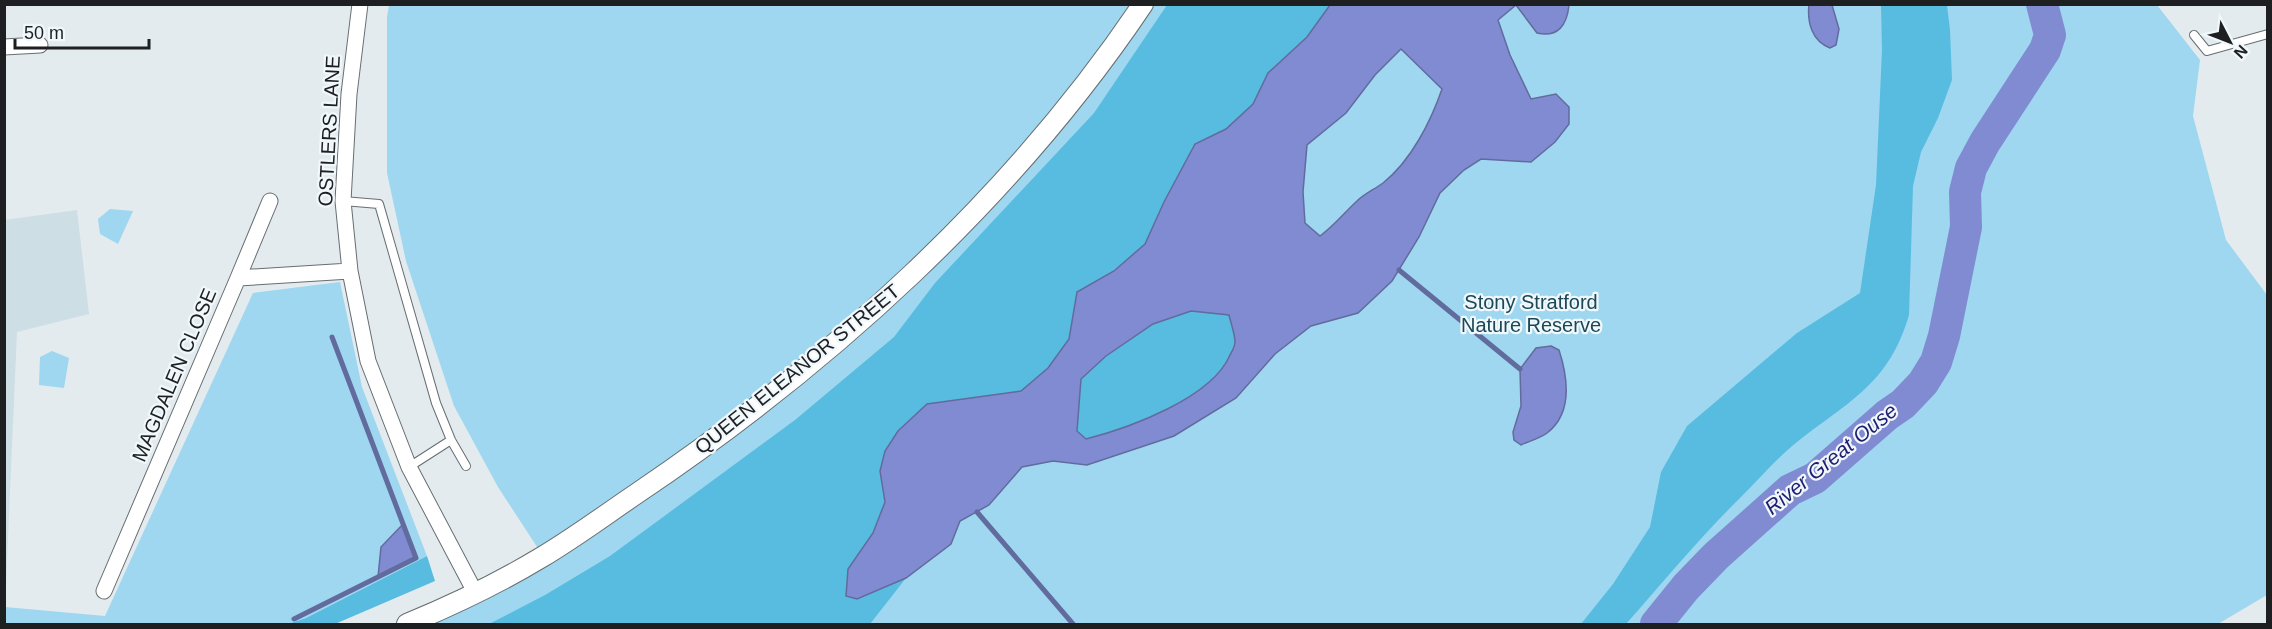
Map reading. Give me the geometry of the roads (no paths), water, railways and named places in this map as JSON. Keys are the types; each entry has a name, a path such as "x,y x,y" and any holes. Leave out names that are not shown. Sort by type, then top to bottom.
{"street":[{"name":"OSTLERS LANE","path":"360,4 349,94 343,201 350,271 368,361 409,467 476,594"},
{"name":"QUEEN ELEANOR STREET","path":"407,624 476,594 543,556 697,453 766,401 844,336 922,265 1046,133 1118,42 1143,4"},
{"path":"4,47 40,45"},
{"path":"238,278 270,201"},
{"name":"MAGDALEN CLOSE","path":"104,591 238,278 350,271"}],"lane":[{"path":"2194,35 2207,51 2268,34"},
{"path":"343,201 379,204 436,403 451,440 466,466"},
{"path":"409,467 451,440"}],"waterway":[{"name":"River Great Ouse","path":"1656,624 1686,587 1716,556 1790,490 1815,478 1887,415 1903,404 1923,383 1936,362 1944,336 1966,227 1965,192 1971,168 1985,142 2045,50 2050,35 2042,4"},
{"path":"1399,270 1520,369"},
{"path":"294,619 416,558 332,337"},
{"path":"977,512 1073,624"}],"park label":[{"name":"Stony Stratford Nature Reserve","path":"1531,314"}]}
